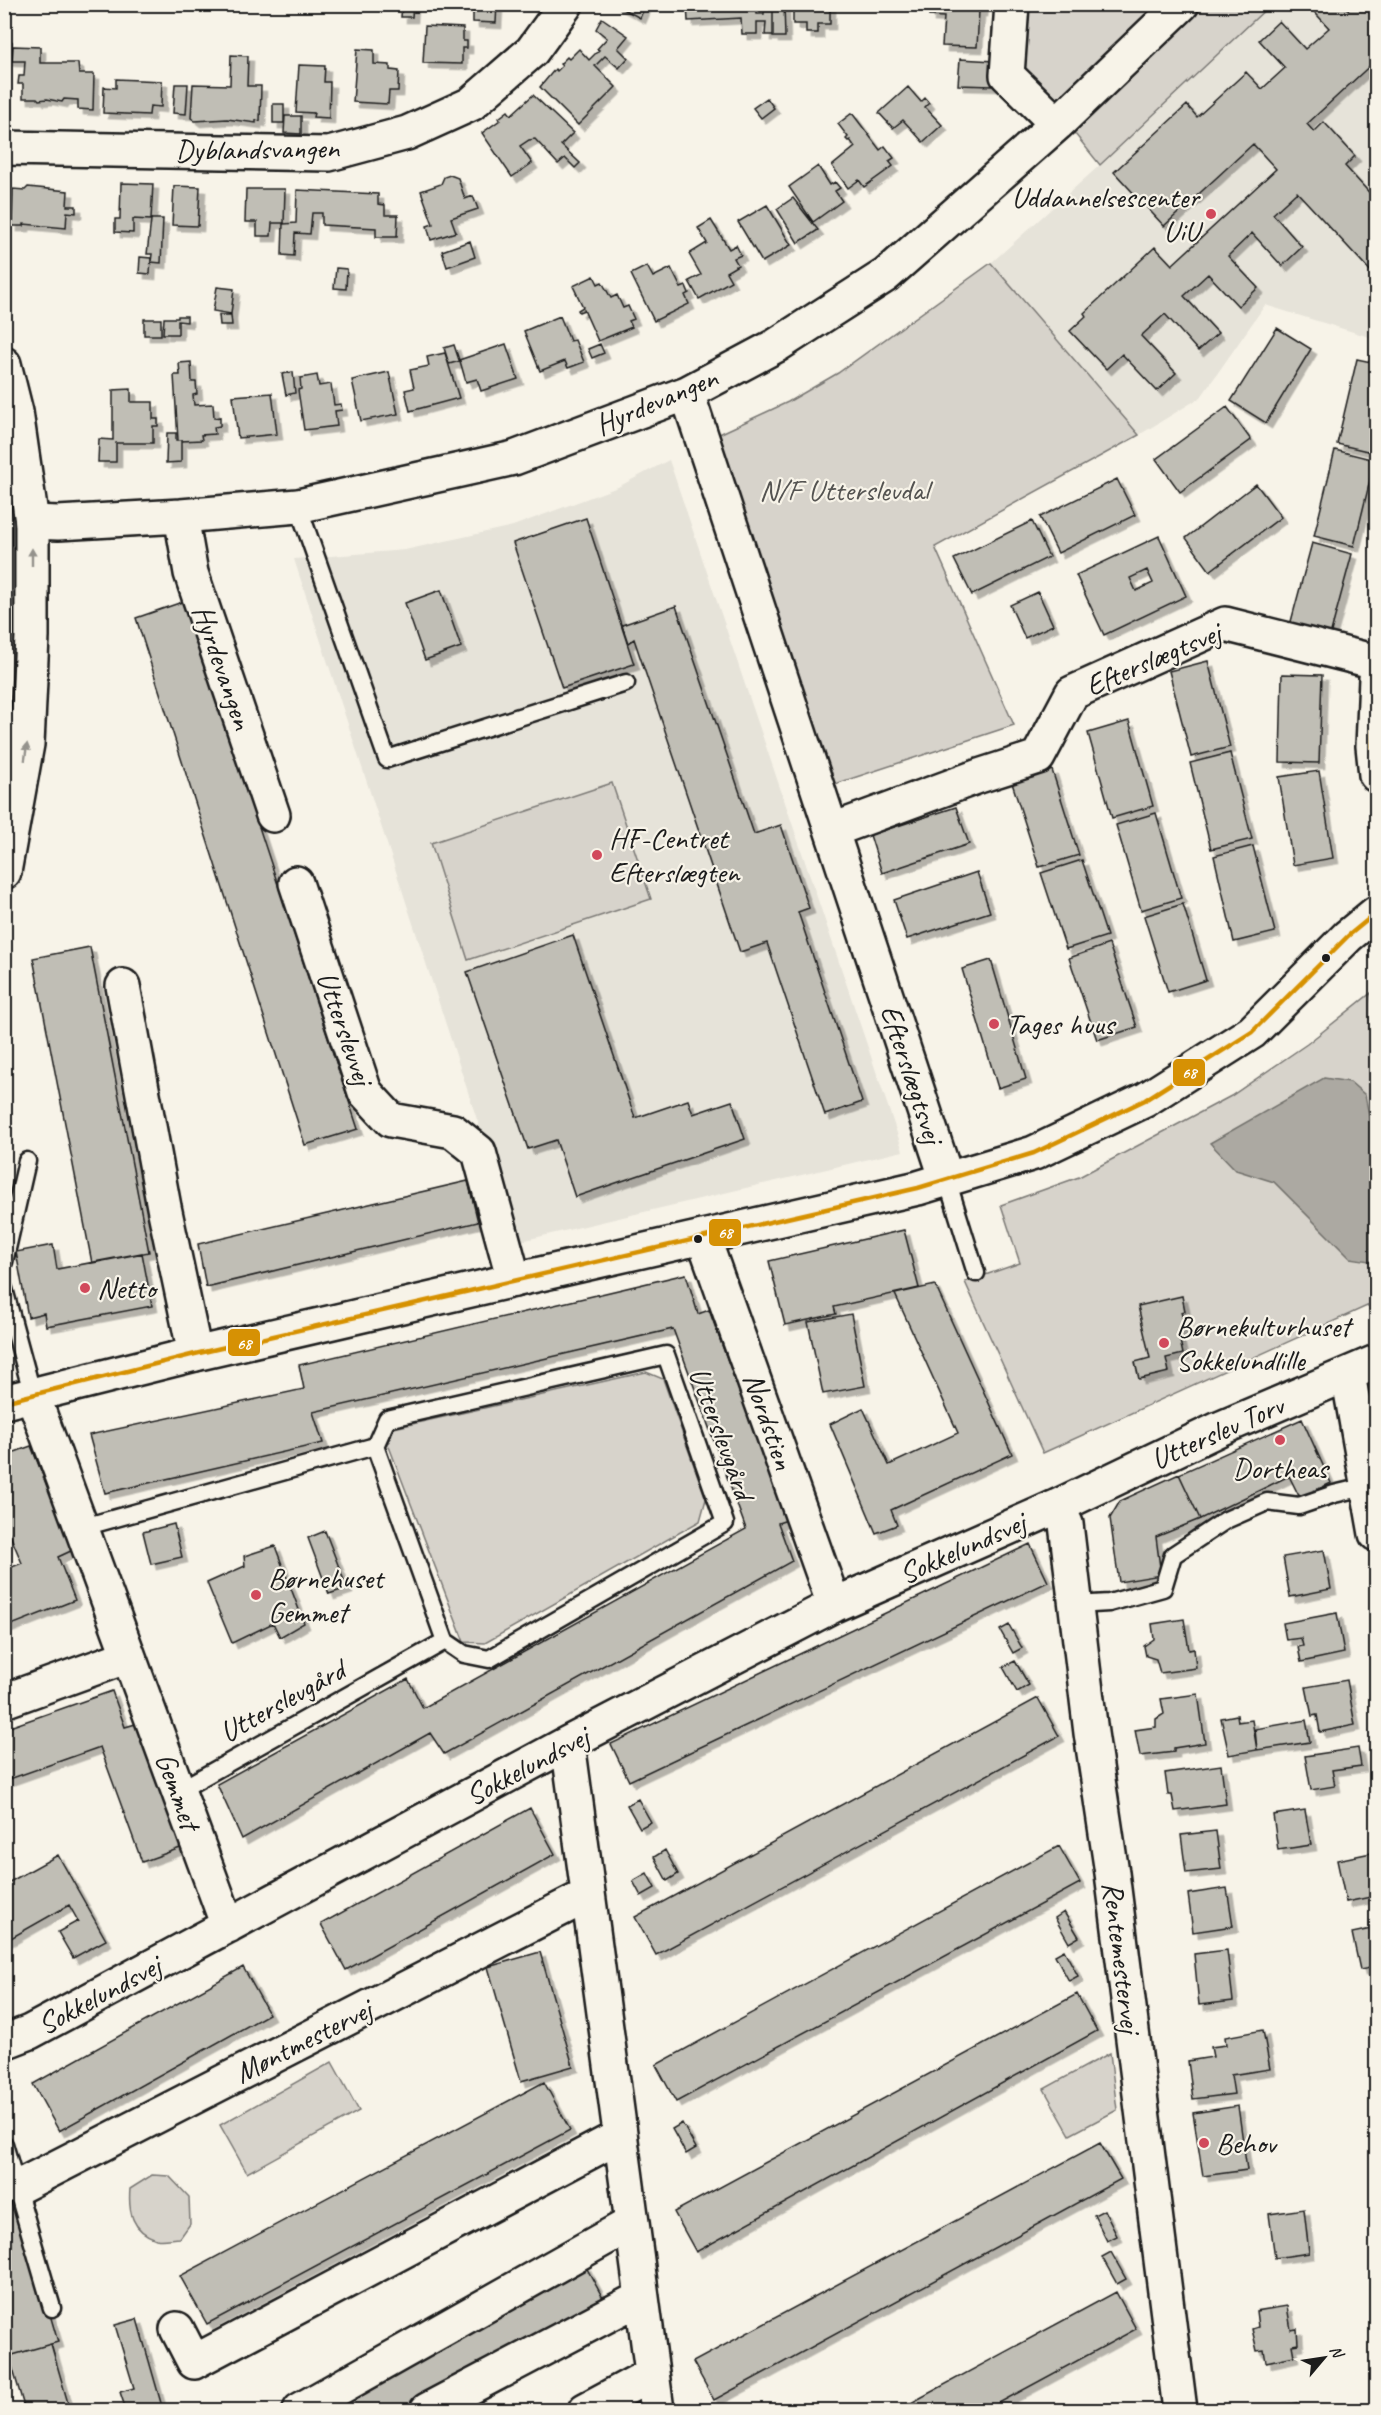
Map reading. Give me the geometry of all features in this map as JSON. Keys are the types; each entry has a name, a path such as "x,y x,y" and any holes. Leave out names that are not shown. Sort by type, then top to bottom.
{"street":[{"name":"Dyblandsvangen","path":"4,148 329,154 406,134 471,104 532,51 566,4"},
{"path":"1012,4 1007,75 1057,124"},
{"name":"Hyrdevangen","path":"32,522 58,523 181,516 298,506 514,458 687,393 777,345 886,275 1057,124 1182,4"},
{"path":"4,364 16,412 32,522 33,637 27,744 4,872"},
{"name":"Efterslægtsvej","path":"687,393 947,1180"},
{"name":"Hyrdevangen","path":"181,516 191,573 273,815"},
{"name":"Efterslægtsvej","path":"833,830 979,776 1038,757 1072,693 1224,624 1377,662"},
{"path":"1377,678 1373,746 1377,775"},
{"name":"Utterslevvej","path":"296,883 365,1092 391,1120 453,1131 479,1152 514,1280"},
{"path":"19,1399 195,1354 947,1180 1034,1153 1145,1100 1203,1065 1251,1032 1348,936 1377,913"},
{"path":"123,986 164,1207 195,1354"},
{"name":"Nordstien","path":"704,1237 834,1605"},
{"path":"1362,1368 1368,1486 1377,1534"},
{"name":"Utterslev Torv","path":"1058,1506 1218,1429 1362,1368"},
{"name":"Gemmet","path":"19,1399 80,1528 228,1926"},
{"name":"Sokkelundsvej","path":"4,2042 30,2032 568,1743 834,1605 1058,1506"},
{"name":"Rentemestervej","path":"1058,1506 1066,1524 1180,2410"},
{"path":"4,1701 128,1656"},
{"path":"568,1743 657,2410"},
{"name":"Møntmestervej","path":"18,2187 588,1895"},
{"path":"177,2330 194,2362 620,2136"},
{"path":"300,2410 632,2223"},
{"path":"427,2410 642,2297"},
{"path":"585,2410 652,2374"}],"lane":[{"path":"298,506 387,759 626,683"},
{"path":"4,1263 27,1161"},
{"path":"947,1180 976,1273"},
{"path":"4,1289 19,1399"},
{"name":"Utterslevgård","path":"178,1791 445,1641 464,1654 489,1659 725,1522 666,1355 387,1419 375,1446"},
{"path":"80,1528 375,1446 445,1641"},
{"path":"1076,1605 1109,1603 1163,1588 1173,1555 1226,1520 1267,1502 1299,1506 1368,1486"},
{"path":"4,2144 52,2308"}],"shaded area":[{"name":"Uddannelsescenter UiU","path":"1270,5 1376,5 1376,339 1265,305 1201,397 1139,435 991,263 1100,165"},
{"name":"HF-Centret Efterslægten","path":"669,460 903,1151 517,1242 294,559 405,550 513,526 618,487"},
{"path":"1324,1078 1350,1082 1365,1095 1376,1151 1376,1262 1350,1258 1274,1182 1236,1170 1210,1143"}],"green space":[{"path":"1025,5 1270,5 1100,165 1021,67"},
{"name":"N/F Utterslevdal","path":"991,263 1139,435 935,547 1014,725 832,785 715,436 788,402 838,373"},
{"path":"612,783 651,899 468,960 431,843"},
{"path":"1371,993 1376,1024 1376,1302 1043,1453 965,1282 1020,1263 1001,1205 1079,1177 1231,1096 1307,1044"},
{"path":"646,1372 663,1379 706,1499 700,1521 485,1643 464,1642 388,1444 394,1428"},
{"path":"1110,2053 1117,2110 1070,2135 1044,2089"},
{"path":"332,2062 359,2111 247,2173 220,2125"},
{"path":"152,2175 169,2176 189,2197 190,2224 180,2238 156,2239 142,2231 133,2220 130,2189"}],"building":[{"path":"402,4 413,4 412,17 401,17"},
{"path":"478,4 497,4 496,23 473,22 473,8 478,9"},
{"path":"614,4 646,4 640,18"},
{"path":"687,4 756,4 757,14 764,14 764,4 773,4 773,35 765,35 766,22 757,22 757,34 742,34 741,18 688,21"},
{"path":"773,4 784,4 785,37 773,37"},
{"path":"793,4 830,4 830,24 818,24 818,33 806,33 806,24 793,24"},
{"path":"930,4 983,5 982,11 979,11 977,47 942,46 944,17 929,16"},
{"path":"1307,4 1343,4 1348,10 1354,4 1376,4 1376,60 1307,124 1314,132 1324,122 1355,156 1345,166 1376,200 1376,277 1297,192 1273,214 1302,247 1282,266 1252,233 1228,256 1258,288 1238,306 1208,274 1184,296 1218,333 1198,351 1165,314 1141,336 1176,373 1157,391 1122,354 1106,369 1070,331 1086,316 1084,313 1155,247 1172,265 1276,169 1253,144 1164,226 1114,172 1187,105 1197,117 1246,72 1262,89 1285,68 1259,40 1279,21 1305,49 1329,28"},
{"path":"602,18 628,36 618,48 628,58 619,68 605,56 595,66 616,87 578,125 540,87 555,69 557,71 562,66 560,64 567,57 569,59 579,49 589,60 599,50 597,49 607,38 596,29"},
{"path":"425,26 463,28 463,41 467,41 467,48 462,48 462,64 423,63"},
{"path":"4,41 12,42 11,61 4,60"},
{"path":"13,46 40,47 40,63 78,63 79,74 94,74 93,110 78,109 78,100 64,99 62,102 23,98 23,84 18,84 19,76 24,76 25,61 12,61"},
{"path":"357,49 374,50 374,64 390,65 390,70 399,71 398,91 389,91 388,104 353,102"},
{"path":"231,55 248,56 247,86 261,86 260,121 256,120 256,123 227,119 195,121 191,118 193,84 230,85"},
{"path":"960,59 994,61 993,86 958,85"},
{"path":"299,65 325,66 324,82 330,82 329,118 313,117 314,113 296,112"},
{"path":"116,79 162,81 161,107 150,106 149,115 103,113 104,87 116,88"},
{"path":"175,84 188,84 186,114 173,113"},
{"path":"908,87 921,102 925,98 929,103 925,107 942,125 923,142 903,120 893,128 879,113"},
{"path":"533,95 573,133 561,145 580,163 575,168 565,158 558,164 535,139 529,140 520,146 532,163 512,177 482,133 508,111 511,115"},
{"path":"767,98 774,108 761,118 753,108"},
{"path":"273,104 284,104 284,123 273,123"},
{"path":"852,113 880,150 885,146 894,158 889,161 893,166 864,187 859,180 848,188 832,166 855,147 850,140 846,139 848,137 838,124"},
{"path":"285,116 301,116 301,134 284,133"},
{"path":"818,166 830,185 835,182 840,188 835,191 842,201 813,222 789,187"},
{"path":"450,175 458,178 465,199 473,196 478,209 451,218 456,232 431,240 427,226 433,224 421,191 441,184 444,177"},
{"path":"121,183 153,184 151,219 163,219 161,263 151,262 152,254 147,254 151,220 133,219 133,233 115,232 115,219 120,219"},
{"path":"174,186 200,187 198,226 172,225"},
{"path":"28,187 68,191 67,206 76,206 76,213 67,212 66,228 24,224 24,226 12,226 13,189 25,190"},
{"path":"246,189 285,189 284,224 296,223 297,190 378,194 378,204 385,205 385,215 398,215 397,237 376,237 376,228 322,225 322,213 312,213 310,234 295,233 294,256 282,255 283,223 272,223 271,236 257,236 257,222 245,222"},
{"path":"793,198 818,230 798,243 777,209"},
{"path":"767,205 791,245 762,262 738,222"},
{"path":"711,220 729,249 736,245 741,255 734,258 738,265 726,272 731,281 699,299 689,281 701,275 689,254 707,243 698,228"},
{"path":"470,241 475,257 447,267 442,251"},
{"path":"140,257 151,258 150,274 139,273"},
{"path":"647,266 653,277 671,268 681,288 686,286 689,293 685,295 689,304 654,321 631,274"},
{"path":"336,268 347,269 346,289 334,288"},
{"path":"594,276 598,284 602,282 611,298 617,295 623,308 628,306 634,319 629,321 632,327 598,341 584,310 579,312 578,310 583,307 573,286"},
{"path":"217,287 234,289 231,314 213,311"},
{"path":"219,315 231,315 232,325 220,325"},
{"path":"178,316 187,316 187,322 178,321 178,334 163,334 164,318 178,318"},
{"path":"560,316 570,341 575,340 584,362 568,368 565,361 540,371 524,331"},
{"path":"144,319 161,319 161,335 144,335"},
{"path":"1277,328 1311,349 1266,423 1231,401"},
{"path":"506,344 518,379 481,391 477,379 466,382 460,361 449,364 444,348 454,345 459,360"},
{"path":"600,344 604,353 592,358 588,349"},
{"path":"445,353 459,398 410,411 405,390 414,388 410,370 429,366 427,357"},
{"path":"1357,359 1376,363 1376,453 1337,444"},
{"path":"191,362 192,382 196,382 197,394 193,395 194,405 213,404 214,418 220,417 220,426 214,427 215,434 201,435 202,440 181,441 181,462 166,463 167,433 176,433 176,440 178,440 174,375 180,375 179,363"},
{"path":"293,372 295,393 286,395 282,374"},
{"path":"389,372 398,414 361,421 352,380"},
{"path":"317,375 319,386 331,384 334,405 341,404 342,410 335,411 337,426 304,430 298,390 301,389 300,378"},
{"path":"131,389 131,402 153,402 153,419 158,419 158,426 153,426 153,443 116,443 116,462 98,462 99,439 113,440 113,390"},
{"path":"272,393 277,434 238,438 233,396"},
{"path":"1227,407 1251,440 1180,492 1156,459"},
{"path":"1335,450 1375,460 1354,546 1314,536"},
{"path":"1117,479 1135,515 1058,553 1040,517"},
{"path":"1256,484 1281,517 1210,571 1186,538"},
{"path":"586,518 634,664 562,688 513,543"},
{"path":"1032,521 1049,557 972,595 954,559"},
{"path":"1159,536 1186,596 1104,635 1076,575","holes":["1147,570 1153,583 1136,591 1130,578"]},
{"path":"1312,543 1352,554 1329,639 1289,629"},
{"path":"441,590 461,647 425,660 405,603"},
{"path":"1038,592 1053,625 1025,638 1010,605"},
{"path":"185,601 358,1129 305,1145 136,618"},
{"path":"676,606 754,834 781,825 809,908 798,912 862,1102 825,1115 767,943 740,952 634,639 628,643 622,625"},
{"path":"1208,661 1230,747 1191,757 1169,671"},
{"path":"1282,674 1322,675 1319,763 1280,762"},
{"path":"1129,721 1153,806 1112,818 1088,733"},
{"path":"1230,753 1252,839 1211,849 1190,763"},
{"path":"1052,770 1079,855 1039,867 1012,783"},
{"path":"1319,771 1333,858 1293,865 1279,777"},
{"path":"956,807 969,844 882,873 870,835"},
{"path":"1156,813 1181,898 1141,910 1116,825"},
{"path":"1253,846 1275,932 1234,942 1214,856"},
{"path":"1082,860 1107,936 1066,949 1041,873"},
{"path":"977,872 990,912 907,939 894,900"},
{"path":"1183,904 1206,980 1168,992 1144,916"},
{"path":"573,935 635,1118 688,1100 693,1114 732,1101 745,1139 575,1197 556,1140 528,1149 467,972"},
{"path":"1109,944 1137,1027 1097,1040 1069,958"},
{"path":"90,947 149,1252 92,1263 33,958"},
{"name":"Tages huus","path":"991,960 1026,1079 998,1088 962,969"},
{"path":"468,1181 478,1222 206,1287 198,1244"},
{"path":"904,1230 919,1288 834,1307 836,1314 785,1325 769,1261"},
{"name":"Netto","path":"53,1245 57,1269 142,1253 152,1306 46,1326 44,1313 28,1317 16,1252"},
{"path":"686,1274 698,1314 709,1310 787,1520 778,1523 792,1561 444,1754 430,1733 242,1839 217,1784 408,1679 423,1708 746,1529 673,1329 313,1412 323,1443 105,1493 89,1435 304,1389 299,1365"},
{"path":"935,1285 1012,1454 891,1510 897,1525 876,1533 830,1424 863,1408 889,1465 958,1433 895,1294"},
{"name":"Børnekulturhuset Sokkelundlille","path":"1182,1296 1185,1311 1181,1312 1186,1330 1178,1332 1183,1354 1166,1358 1169,1372 1139,1379 1135,1362 1150,1358 1138,1306"},
{"path":"851,1314 865,1386 823,1394 808,1322"},
{"path":"1302,1419 1331,1483 1300,1498 1289,1476 1200,1519 1179,1474"},
{"path":"31,1446 73,1550 58,1557 75,1600 4,1628 4,1570 22,1563 4,1521 4,1456"},
{"path":"1179,1474 1200,1519 1156,1537 1161,1575 1119,1582 1110,1518 1120,1501"},
{"path":"174,1524 182,1557 151,1564 143,1532"},
{"path":"325,1531 347,1588 329,1594 308,1538"},
{"path":"1030,1544 1048,1582 629,1781 611,1744"},
{"name":"Børnehuset Gemmet","path":"275,1546 304,1623 280,1637 273,1623 232,1643 207,1583 245,1566 244,1556"},
{"path":"1324,1550 1331,1589 1290,1597 1283,1557"},
{"path":"1337,1613 1344,1653 1301,1662 1298,1647 1303,1646 1301,1638 1286,1640 1283,1623"},
{"path":"1184,1619 1189,1650 1194,1649 1196,1668 1160,1673 1156,1659 1146,1656 1144,1646 1154,1639 1152,1624"},
{"path":"1009,1625 1022,1648 1013,1653 1000,1630"},
{"path":"1015,1661 1029,1685 1017,1692 1003,1667"},
{"path":"1347,1680 1355,1725 1320,1732 1317,1715 1312,1716 1306,1687"},
{"path":"112,1691 125,1727 139,1723 183,1847 142,1862 100,1747 4,1781 4,1729"},
{"path":"1198,1694 1205,1743 1174,1748 1174,1752 1140,1756 1135,1730 1156,1727 1156,1719 1164,1714 1161,1699"},
{"path":"1038,1698 1059,1736 656,1955 635,1917"},
{"path":"1237,1715 1238,1722 1252,1720 1257,1750 1229,1755 1221,1718"},
{"path":"1306,1720 1310,1742 1257,1750 1255,1729"},
{"path":"1358,1748 1361,1766 1332,1770 1335,1786 1311,1790 1305,1756"},
{"path":"1221,1765 1226,1804 1175,1811 1172,1795 1168,1795 1165,1773"},
{"path":"638,1799 651,1822 640,1828 627,1805"},
{"path":"530,1808 555,1854 346,1970 321,1924"},
{"path":"1305,1810 1311,1845 1278,1850 1273,1815"},
{"path":"1216,1831 1221,1869 1186,1873 1181,1835"},
{"path":"1059,1846 1080,1883 676,2102 656,2065"},
{"path":"665,1850 678,1874 667,1881 654,1857"},
{"path":"1376,1852 1376,1896 1346,1902 1337,1860"},
{"path":"58,1855 106,1940 73,1958 58,1932 78,1921 69,1905 4,1942 4,1885"},
{"path":"647,1873 655,1888 641,1896 633,1881"},
{"path":"1227,1888 1233,1926 1193,1932 1188,1894"},
{"path":"1064,1912 1079,1937 1069,1943 1055,1918"},
{"path":"1376,1928 1376,1967 1360,1970 1352,1933"},
{"path":"1064,1950 1078,1976 1069,1981 1055,1955"},
{"path":"1227,1950 1233,2001 1199,2005 1194,1954"},
{"path":"540,1952 573,2066 521,2081 488,1967"},
{"path":"243,1967 269,2014 59,2131 33,2084"},
{"path":"1077,1994 1097,2031 696,2252 674,2212"},
{"path":"1263,2030 1270,2069 1231,2075 1234,2094 1193,2099 1188,2061 1213,2057 1211,2047 1226,2045 1225,2037"},
{"path":"544,2082 570,2130 207,2324 180,2276"},
{"path":"1238,2106 1247,2170 1203,2176 1193,2113"},
{"path":"682,2123 696,2148 686,2154 672,2129"},
{"path":"1100,2143 1121,2179 714,2400 693,2362"},
{"path":"4,2156 58,2342 9,2356 4,2340"},
{"path":"1304,2209 1309,2253 1275,2258 1269,2214"},
{"path":"1104,2210 1117,2236 1107,2241 1094,2215"},
{"path":"1111,2252 1126,2279 1117,2284 1102,2257"},
{"path":"585,2265 605,2302 406,2410 317,2410"},
{"path":"1116,2292 1136,2329 986,2410 898,2410"},
{"path":"1287,2306 1291,2330 1297,2329 1298,2344 1292,2345 1294,2356 1266,2362 1264,2350 1257,2351 1252,2329 1258,2327 1256,2311"},
{"path":"137,2319 163,2410 126,2410 120,2392 134,2388 115,2325"},
{"path":"51,2344 70,2410 25,2410 9,2356"},
{"path":"1297,2403 1298,2410 1243,2410"}],"transit line":[{"name":"68","path":"1376,678 1373,746 1376,775"},
{"name":"68","path":"4,1402 195,1354 918,1188 1034,1153 1145,1100 1252,1032 1348,936 1376,913"}],"place":[{"name":"Uddannelsescenter UiU","path":"1211,214"},
{"name":"HF-Centret Efterslægten","path":"597,855"},
{"name":"Tages huus","path":"994,1024"},
{"name":"Netto","path":"85,1288"},
{"name":"Børnekulturhuset Sokkelundlille","path":"1164,1343"},
{"name":"Dortheas","path":"1280,1440"},
{"name":"Børnehuset Gemmet","path":"256,1595"},
{"name":"Behov","path":"1204,2143"}]}
